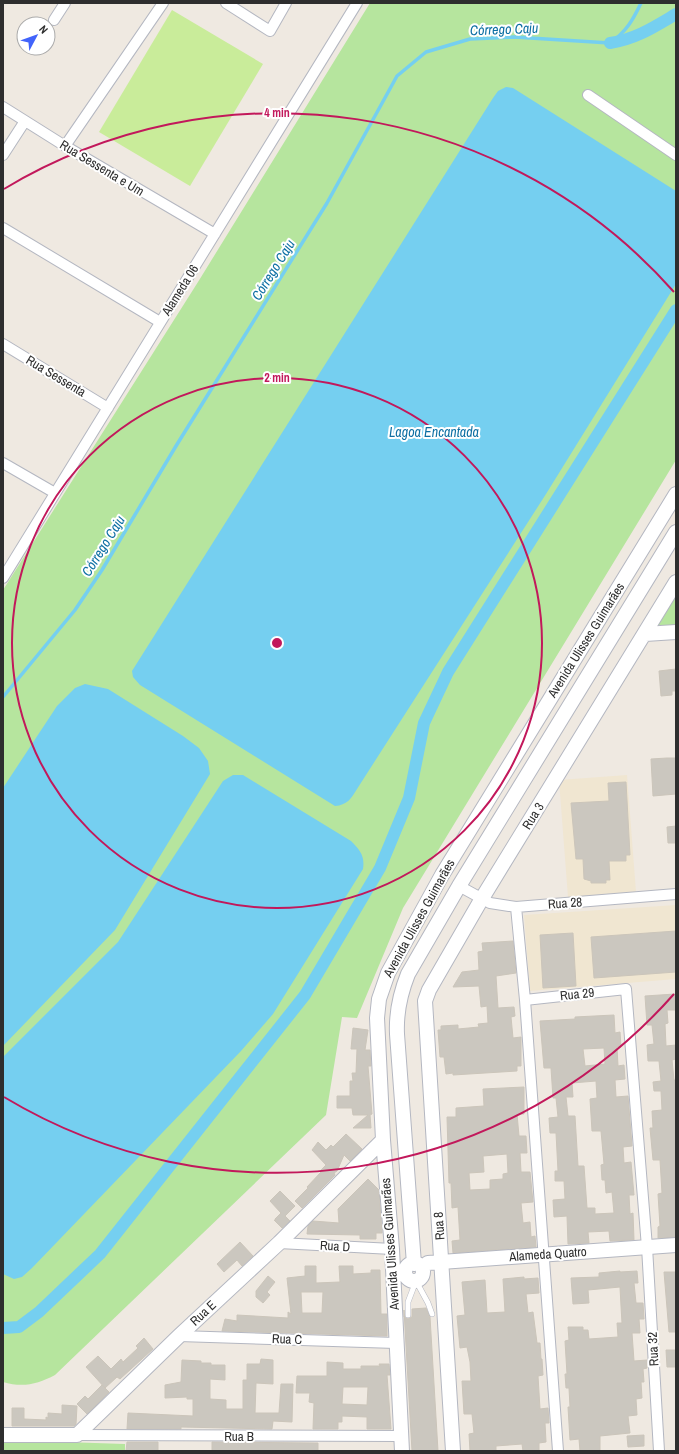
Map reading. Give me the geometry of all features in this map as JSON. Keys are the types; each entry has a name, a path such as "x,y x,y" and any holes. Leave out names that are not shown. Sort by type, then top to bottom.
{"main road":[{"name":"Avenida Ulisses Guimarães","path":"410,1271 392,1248 383,1140 377,1018 379,999 388,973 442,875 676,494"},
{"name":"Avenida Ulisses Guimarães","path":"402,1451 396,1343 410,1271 396,1021 399,999 408,974 459,886 676,532"},
{"path":"645,634 676,582"},
{"path":"645,634 676,632"},
{"name":"Rua 3","path":"425,1001 429,990 481,900 645,634"},
{"path":"442,875 459,886"},
{"name":"Rua 8","path":"425,1001 453,1451"},
{"name":"Rua E","path":"77,1435 179,1336 279,1243 383,1140"},
{"name":"Alameda Quatro","path":"410,1271 428,1263 676,1245"},
{"path":"3,1435 77,1435"}],"street":[{"path":"56,17 65,3"},
{"path":"65,146 163,3"},
{"path":"226,3 270,31 286,3"},
{"name":"Alameda 06","path":"3,578 357,3"},
{"path":"588,95 676,155"},
{"name":"Rua Sessenta e Um","path":"3,107 65,146 215,234"},
{"path":"3,155 25,121"},
{"path":"3,228 160,322"},
{"name":"Rua Sessenta","path":"3,344 108,408"},
{"path":"3,462 55,493"},
{"name":"Rua 28","path":"459,886 490,904 516,906 676,894"},
{"path":"516,906 525,1000 558,1451"},
{"name":"Rua 29","path":"525,1000 626,989 647,1247"},
{"name":"Rua D","path":"279,1243 392,1248"},
{"name":"Rua 32","path":"647,1247 659,1451"},
{"name":"Rua C","path":"179,1336 396,1343"},
{"name":"Rua B","path":"77,1435 402,1436"}],"lane":[{"path":"410,1271 428,1303 432,1314"},
{"path":"408,1315 410,1271"}],"shaded area":[{"path":"627,775 636,892 568,897 559,780"},
{"path":"676,905 676,979 530,991 524,915"}],"green space":[{"path":"370,3 676,3 676,460 403,908 357,1018 342,1017 326,1115 55,1375 36,1383 24,1385 10,1384 3,1382 3,590 198,282"},
{"path":"172,10 263,64 190,186 99,132"},
{"path":"676,584 676,627 655,628"},
{"path":"3,1440 125,1444 125,1451 3,1451"}],"water":[{"name":"Lagoa Encantada","path":"506,87 513,88 676,191 676,284 546,494 355,793 346,803 335,806 140,685 133,677 132,671 493,98 498,91"},
{"path":"85,684 108,689 183,736 199,748 208,761 210,774 115,930 3,1046 3,788 57,706 75,688"},
{"path":"233,775 243,775 351,841 361,854 363,869 273,1014 241,1051 32,1268 22,1277 14,1279 3,1274 3,1057 118,942 223,781"}],"building":[{"path":"676,669 676,691 672,691 672,695 661,696 659,671"},
{"path":"676,758 676,794 653,796 651,759"},
{"path":"626,782 630,855 626,855 626,861 609,861 610,880 606,880 606,883 591,883 591,881 584,879 583,859 576,859 571,803 609,801 608,783"},
{"path":"676,826 676,843 668,843 667,827"},
{"path":"676,931 676,972 594,978 591,937"},
{"path":"573,933 576,986 543,988 540,935"},
{"path":"513,941 516,973 496,976 498,1008 514,1007 515,1016 511,1017 513,1038 521,1037 521,1066 517,1066 517,1071 453,1075 453,1073 446,1074 444,1057 440,1057 438,1030 441,1030 441,1026 458,1025 458,1029 479,1027 478,1024 488,1023 487,1006 481,1007 479,986 453,987 462,972 479,970 478,952 483,951 482,943"},
{"path":"675,994 676,1010 667,1010 668,1023 665,1024 666,1046 676,1045 676,1059 672,1060 674,1080 676,1080 676,1237 658,1238 658,1227 660,1226 658,1194 662,1193 660,1160 653,1160 650,1128 653,1128 652,1111 662,1110 661,1091 654,1091 653,1082 661,1081 659,1061 648,1061 647,1045 654,1044 652,1025 647,1025 645,996"},
{"path":"614,1015 615,1033 620,1032 621,1047 617,1047 618,1066 624,1065 625,1079 615,1080 616,1097 628,1096 632,1146 623,1147 624,1163 631,1162 634,1195 629,1195 630,1214 633,1213 634,1240 610,1241 609,1231 588,1232 589,1243 568,1244 567,1216 554,1217 553,1200 565,1199 564,1181 555,1181 555,1171 558,1171 556,1133 550,1133 549,1118 558,1117 556,1098 553,1098 551,1068 544,1068 540,1021 575,1019 575,1017","holes":["604,1048 605,1064 585,1066 583,1049","596,1081 597,1098 590,1099 592,1131 601,1131 604,1164 601,1165 602,1180 605,1180 606,1193 612,1192 614,1213 595,1214 595,1208 587,1208 584,1166 578,1166 575,1116 568,1116 566,1097 573,1097 572,1083"]},
{"path":"353,1028 368,1030 365,1050 370,1050 371,1066 368,1066 372,1114 370,1115 371,1128 353,1128 368,1115 353,1115 352,1108 337,1108 337,1096 350,1096 350,1081 353,1081 352,1073 356,1073 357,1049 351,1049"},
{"path":"524,1087 524,1114 517,1114 519,1136 526,1136 527,1153 520,1153 521,1172 530,1172 533,1202 521,1203 523,1223 530,1222 531,1237 535,1236 536,1247 453,1253 452,1241 460,1240 458,1207 452,1208 451,1183 449,1183 447,1117 456,1117 456,1108 484,1106 483,1089","holes":["507,1154 508,1173 503,1174 503,1179 490,1180 490,1189 470,1190 469,1173 484,1172 483,1156"]},
{"path":"346,1134 362,1149 350,1161 344,1155 337,1171 334,1173 335,1175 302,1208 295,1201 308,1188 307,1187 326,1165 312,1150 318,1142 326,1150 331,1145 333,1147"},
{"path":"368,1179 379,1190 382,1233 376,1233 376,1239 360,1239 360,1235 307,1234 308,1226 313,1221 339,1223 338,1209"},
{"path":"280,1191 295,1206 285,1216 290,1221 282,1228 274,1220 276,1220 275,1219 281,1213 270,1201"},
{"path":"240,1242 253,1256 242,1266 237,1260 224,1272 217,1264"},
{"path":"305,1266 316,1266 316,1283 340,1282 339,1266 353,1266 353,1274 371,1273 371,1270 380,1270 381,1314 387,1314 387,1336 222,1331 225,1319 237,1321 237,1315 288,1318 288,1312 291,1314 287,1278 305,1276","holes":["301,1292 323,1292 322,1313 302,1313"]},
{"path":"637,1271 638,1283 634,1283 636,1303 643,1303 644,1319 639,1319 640,1333 632,1333 634,1361 647,1360 647,1368 643,1369 644,1382 641,1382 642,1398 636,1399 637,1415 628,1416 630,1433 600,1436 600,1451 580,1451 579,1439 570,1440 568,1407 570,1407 569,1388 566,1388 565,1374 567,1374 565,1341 569,1340 568,1327 583,1327 583,1330 588,1330 589,1339 618,1337 617,1323 622,1323 620,1287 588,1290 589,1303 573,1304 571,1278 599,1277 599,1273"},
{"path":"664,1272 676,1272 676,1332 669,1332"},
{"path":"268,1276 275,1282 267,1292 270,1295 263,1303 256,1297 256,1291"},
{"path":"524,1277 524,1279 538,1278 539,1293 526,1294 528,1313 533,1312 537,1343 540,1343 543,1375 538,1376 540,1409 548,1408 549,1423 545,1423 546,1442 539,1443 539,1451 523,1451 522,1444 496,1446 496,1451 470,1451 469,1434 474,1433 472,1414 464,1414 462,1381 471,1381 470,1362 467,1347 460,1348 457,1316 465,1315 462,1282 485,1280 487,1313 505,1312 503,1279"},
{"path":"426,1308 430,1317 438,1451 412,1451 404,1317 408,1319 412,1317 412,1309"},
{"path":"144,1338 153,1349 120,1379 117,1377 105,1388 86,1367 98,1356 111,1369 121,1359 123,1362 138,1348 136,1346"},
{"path":"666,1350 676,1350 676,1367 667,1367"},
{"path":"261,1359 273,1360 273,1384 256,1383 255,1413 279,1413 281,1384 293,1384 292,1422 273,1421 272,1429 181,1427 181,1429 127,1429 128,1413 193,1416 193,1399 187,1399 187,1397 165,1398 165,1385 181,1382 182,1360 201,1361 201,1363 211,1363 211,1365 225,1365 225,1380 210,1379 210,1399 226,1400 226,1409 243,1409 243,1380 247,1380 247,1364 260,1364"},
{"path":"327,1362 343,1363 343,1369 361,1369 361,1366 380,1366 379,1364 389,1364 390,1375 387,1375 391,1429 367,1429 367,1417 342,1416 342,1422 338,1422 338,1429 313,1429 314,1403 309,1402 310,1393 296,1393 297,1376 327,1376","holes":["343,1387 368,1387 367,1405 342,1404"]},
{"path":"102,1385 109,1392 87,1414 77,1404 85,1396 88,1399"},
{"path":"62,1405 77,1406 76,1424 74,1426 12,1426 12,1408 24,1408 24,1419 46,1420 46,1417 48,1418 48,1413 62,1414"},
{"path":"644,1435 644,1446 628,1447 627,1436"},
{"path":"127,1442 158,1442 158,1451 126,1451"},
{"path":"212,1442 318,1443 318,1451 212,1451"}],"waterway":[{"name":"Córrego Caju","path":"3,697 75,610 102,570 176,446 327,203 397,76 426,52 470,39 514,37 610,43 628,25 641,3"},
{"path":"610,43 628,39 652,28 676,14"},
{"path":"3,1328 19,1327 39,1312 100,1254 305,995 380,868 409,798 424,723 448,672 676,310"}]}
